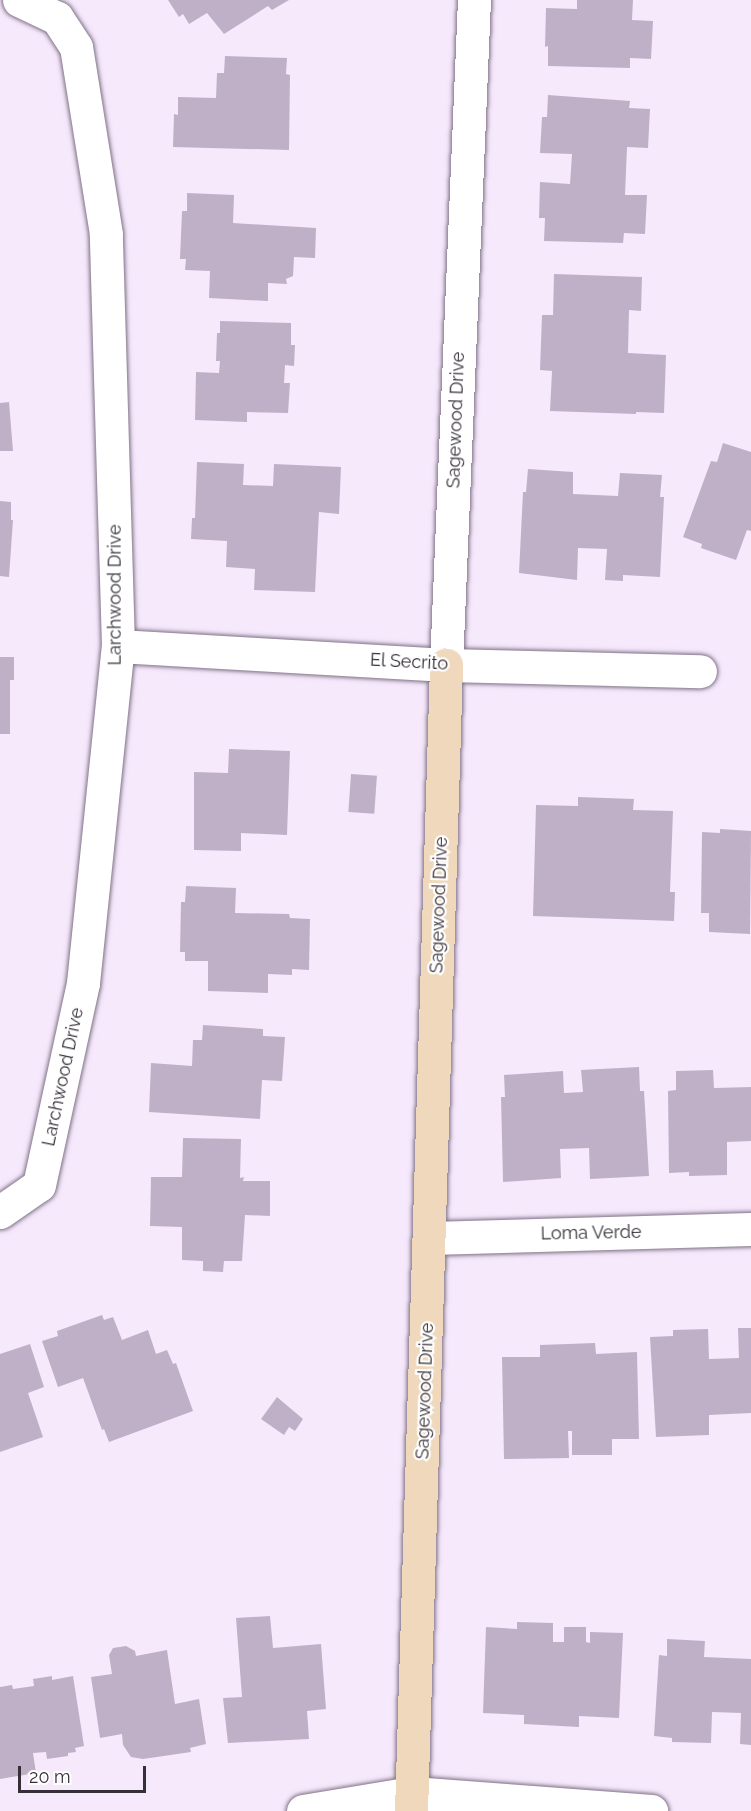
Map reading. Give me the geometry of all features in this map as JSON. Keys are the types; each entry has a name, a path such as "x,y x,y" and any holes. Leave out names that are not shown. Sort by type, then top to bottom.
{"street":[{"name":"Larchwood Drive","path":"9,1205 39,1185 83,983 118,646 106,234 76,47 57,18 19,0"},
{"name":"Sagewood Drive","path":"412,1802 446,664 474,0"},
{"name":"El Secrito","path":"118,646 446,664 700,671"},
{"name":"Loma Verde","path":"430,1238 751,1229"},
{"path":"303,1811 412,1802 651,1811"}],"building":[{"path":"168,0 289,0 272,10 268,6 224,34 207,13 189,24 183,14 179,17"},
{"path":"577,0 633,0 632,20 653,21 651,59 630,58 630,68 548,66 548,46 545,47 546,8 577,9"},
{"path":"225,56 287,58 286,74 290,75 289,150 173,147 174,114 178,115 178,97 216,98 217,73 224,73"},
{"path":"548,95 630,101 629,108 650,109 648,148 627,147 625,195 647,195 645,234 624,233 623,243 544,241 545,218 539,218 540,182 570,184 572,154 540,153 542,117 547,117"},
{"path":"187,193 234,195 233,223 316,228 315,258 294,257 293,276 286,279 287,284 268,283 268,301 209,298 210,271 185,270 186,259 180,259 182,211 187,211"},
{"path":"554,274 642,277 641,311 629,310 628,353 666,355 664,413 550,411 552,371 540,370 542,315 553,315"},
{"path":"220,321 291,323 291,345 295,345 294,366 285,365 284,383 290,383 288,413 247,412 247,422 195,420 196,372 219,373 220,361 216,361"},
{"path":"9,402 13,451 0,451 0,403"},
{"path":"723,443 751,452 751,531 747,530 736,560 701,548 702,544 683,537 711,461 717,462"},
{"path":"197,462 244,464 243,485 273,486 274,464 341,467 339,514 319,512 315,592 254,590 255,569 226,567 227,541 191,539 192,518 195,518"},
{"path":"528,469 573,472 573,494 618,496 620,473 662,475 660,497 664,497 660,577 623,575 623,581 605,580 607,549 578,548 577,580 519,573 523,492 526,492"},
{"path":"0,501 11,502 11,520 13,520 9,577 0,576"},
{"path":"0,657 14,657 14,680 10,680 10,734 0,734"},
{"path":"229,749 290,751 287,835 241,833 241,851 194,850 194,772 228,773"},
{"path":"351,774 377,776 374,814 348,812"},
{"path":"578,797 634,799 633,810 673,811 670,892 675,892 674,921 533,916 536,805 578,806"},
{"path":"720,829 751,831 750,934 709,932 709,913 701,913 702,832 720,833"},
{"path":"186,886 236,888 235,913 289,914 290,918 310,919 309,970 292,969 292,975 268,974 268,993 208,991 208,961 185,961 185,952 180,952 181,902 185,902"},
{"path":"203,1025 263,1029 263,1036 285,1037 282,1081 262,1080 260,1119 149,1112 151,1063 192,1066 193,1040 202,1040"},
{"path":"639,1067 640,1091 644,1091 649,1176 590,1179 589,1148 560,1149 561,1178 503,1182 501,1097 505,1097 504,1075 563,1071 564,1093 583,1092 581,1070"},
{"path":"713,1070 714,1088 751,1087 751,1141 727,1142 727,1175 689,1176 689,1172 669,1173 668,1091 676,1090 676,1071"},
{"path":"183,1138 241,1139 240,1178 244,1177 243,1181 270,1181 270,1216 245,1215 242,1261 224,1261 223,1272 203,1271 203,1261 182,1260 182,1227 150,1226 151,1177 182,1177"},
{"path":"102,1315 104,1320 113,1317 122,1340 148,1330 156,1354 167,1350 173,1364 176,1363 193,1411 109,1442 104,1429 102,1430 83,1378 58,1387 42,1341 58,1336 57,1331"},
{"path":"738,1328 751,1328 751,1413 709,1415 709,1435 656,1437 650,1337 673,1336 673,1330 708,1329 709,1359 739,1358"},
{"path":"595,1343 596,1354 637,1352 639,1439 612,1439 612,1455 572,1455 572,1431 568,1431 569,1458 504,1459 502,1357 540,1357 540,1345"},
{"path":"30,1344 44,1387 28,1393 43,1437 0,1452 0,1354"},
{"path":"277,1397 303,1419 295,1431 289,1427 284,1435 261,1419"},
{"path":"270,1616 273,1648 321,1644 326,1709 307,1711 309,1739 228,1743 223,1698 242,1697 236,1618"},
{"path":"517,1622 553,1623 553,1642 564,1642 564,1627 586,1627 586,1642 590,1643 590,1632 623,1633 619,1718 579,1716 579,1727 524,1724 524,1715 483,1713 486,1627 517,1629"},
{"path":"667,1639 705,1641 704,1657 751,1659 751,1745 740,1744 741,1713 712,1712 711,1743 672,1742 672,1738 654,1736 659,1655 667,1656"},
{"path":"126,1646 135,1651 136,1656 167,1650 175,1704 199,1699 206,1744 190,1748 191,1752 143,1759 131,1757 123,1745 122,1734 100,1738 91,1677 112,1674 109,1655 113,1648"},
{"path":"52,1676 52,1680 73,1676 84,1746 75,1748 76,1752 68,1753 68,1756 47,1759 46,1752 33,1753 36,1773 0,1779 0,1687 12,1685 13,1689 34,1686 33,1679"}]}
